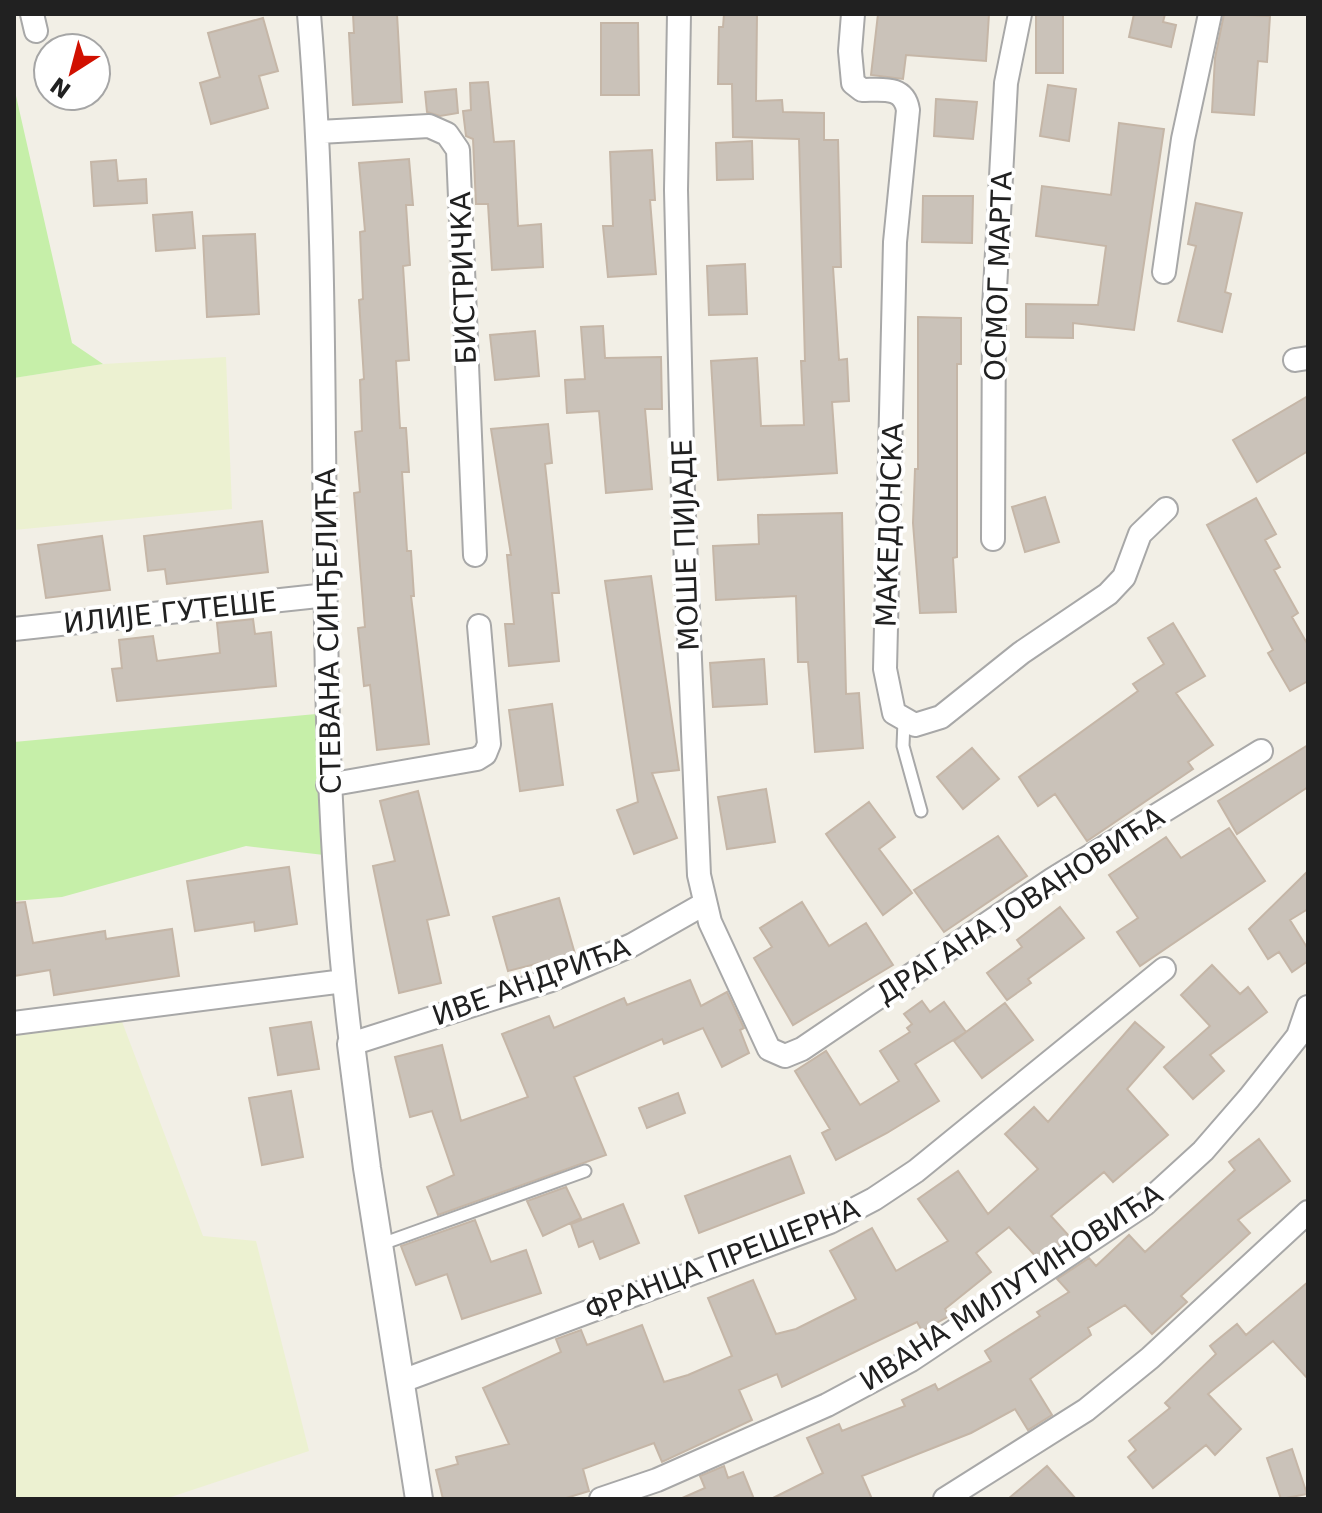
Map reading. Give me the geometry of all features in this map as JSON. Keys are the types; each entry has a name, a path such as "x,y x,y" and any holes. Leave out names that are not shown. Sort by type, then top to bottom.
{"street":[{"name":"СТЕВАНА СИНЂЕЛИЋА","path":"309,14 319,132 328,785 351,1044 378,1246 419,1499"},
{"name":"МОШЕ ПИЈАДЕ","path":"679,14 676,190 682,464 698,860 704,904 769,1049 779,1056"},
{"name":"МАКЕДОНСКА","path":"853,14 850,51 853,83 862,90 892,89 903,98 908,110 895,242 885,669 889,703 904,721"},
{"name":"ОСМОГ МАРТА","path":"993,539 994,308 1004,113 1006,83 1020,14"},
{"path":"1164,272 1183,139 1210,14"},
{"name":"БИСТРИЧКА","path":"319,132 429,126 447,134 458,150 475,555"},
{"path":"904,721 925,724 941,717 1021,653 1108,594 1124,577 1140,534 1166,509"},
{"name":"ИЛИЈЕ ГУТЕШЕ","path":"14,629 327,595"},
{"path":"328,785 477,759 485,754 489,744 479,626"},
{"name":"ДРАГАНА ЈОВАНОВИЋА","path":"779,1056 802,1049 1053,879 1261,751"},
{"name":"ИВЕ АНДРИЋА","path":"351,1044 551,980 632,945 704,904"},
{"name":"ФРАНЦА ПРЕШЕРНА","path":"402,1381 830,1222 874,1199 948,1147 1164,969"},
{"path":"14,1023 344,981"},
{"name":"ИВАНА МИЛУТИНОВИЋА","path":"601,1499 657,1480 827,1405 911,1360 1145,1204 1203,1151 1249,1098 1298,1036 1308,1007"},
{"path":"945,1499 1086,1410 1150,1358 1308,1212"}],"lane":[{"path":"904,721 903,746 921,811"},
{"path":"378,1246 585,1171"}],"green space":[{"path":"14,87 72,343 103,364 14,378"},
{"path":"226,357 232,509 14,530 14,378 103,364"},
{"path":"327,713 333,856 246,846 62,897 14,901 14,742"},
{"path":"118,1011 203,1236 256,1241 309,1451 165,1499 14,1499 14,1026"}],"building":[{"path":"353,14 397,14 402,102 353,105 349,33 354,33"},
{"path":"724,14 757,14 756,101 782,100 783,112 824,113 824,140 838,140 841,267 833,267 839,360 847,359 849,401 832,402 837,473 718,480 711,361 757,358 761,426 804,425 801,361 805,361 799,139 733,137 732,84 718,84 719,27 723,27"},
{"path":"878,14 989,14 986,61 906,55 903,79 871,75"},
{"path":"1036,14 1063,14 1063,73 1036,73"},
{"path":"1134,14 1165,14 1163,22 1176,25 1171,47 1129,37"},
{"path":"1224,14 1270,16 1267,62 1258,61 1254,115 1212,112 1215,58"},
{"path":"263,18 278,71 259,76 268,108 211,124 200,83 220,77 208,33"},
{"path":"601,23 638,23 639,95 601,95"},
{"path":"488,82 494,142 514,141 518,226 541,224 543,267 492,270 488,204 476,204 473,139 466,136 463,111 471,110 470,83"},
{"path":"1048,85 1076,89 1069,141 1040,136"},
{"path":"456,89 458,113 440,116 427,112 425,92"},
{"path":"936,99 977,102 973,139 934,136"},
{"path":"1119,123 1164,129 1134,330 1073,323 1073,338 1026,337 1026,304 1098,305 1106,246 1036,236 1042,186 1111,195"},
{"path":"752,141 753,179 717,180 716,143"},
{"path":"652,150 655,200 650,200 656,274 608,277 603,226 613,226 610,152"},
{"path":"409,159 413,205 406,205 410,265 403,266 409,360 396,361 400,428 406,428 409,472 402,472 407,551 411,551 414,596 411,596 429,744 377,750 370,685 364,686 358,628 365,627 354,493 360,492 355,432 362,431 360,380 364,379 359,300 363,299 360,232 365,231 359,163"},
{"path":"116,160 118,181 146,179 147,203 94,206 91,162"},
{"path":"923,196 973,196 972,243 922,242"},
{"path":"1196,203 1242,213 1225,292 1231,294 1222,332 1178,321 1196,246 1188,244"},
{"path":"192,212 195,248 156,251 153,215"},
{"path":"255,234 259,314 207,317 203,236"},
{"path":"745,264 747,314 709,315 707,266"},
{"path":"918,317 961,318 961,364 957,364 957,557 953,558 956,612 920,613 913,523 915,469 918,469"},
{"path":"603,326 605,358 661,357 662,409 645,409 652,489 606,493 599,411 567,413 565,380 585,379 581,327"},
{"path":"535,331 539,376 495,380 490,335"},
{"path":"1308,396 1308,451 1257,482 1233,440"},
{"path":"548,424 552,463 545,464 559,593 552,593 559,661 509,666 505,624 514,624 507,555 511,555 491,429"},
{"path":"1045,497 1059,542 1025,552 1012,507"},
{"path":"1256,498 1276,534 1265,540 1280,567 1274,570 1298,613 1292,617 1308,645 1308,681 1290,691 1268,653 1273,650 1207,525"},
{"path":"842,513 846,694 859,693 863,748 815,752 808,662 798,662 796,596 716,600 713,546 759,544 758,515"},
{"path":"262,521 268,572 167,584 165,569 148,571 144,536"},
{"path":"102,536 110,590 46,598 38,545"},
{"path":"651,576 679,770 652,773 677,838 634,854 617,810 638,802 605,581"},
{"path":"253,619 255,634 271,632 276,686 117,701 112,669 122,668 119,640 153,636 157,661 220,653 217,623"},
{"path":"1173,623 1205,676 1176,693 1213,745 1188,762 1193,769 1087,841 1055,794 1038,806 1019,777 1138,691 1133,684 1164,664 1148,638"},
{"path":"764,659 767,704 713,707 710,663"},
{"path":"552,704 563,785 520,791 509,710"},
{"path":"1308,745 1308,787 1237,834 1218,801"},
{"path":"972,748 999,779 963,809 937,777"},
{"path":"766,789 775,842 727,849 718,797"},
{"path":"418,791 449,915 427,920 441,983 399,993 373,866 395,861 380,801"},
{"path":"869,802 895,837 879,849 912,893 883,915 826,834"},
{"path":"1229,828 1265,881 1140,966 1117,932 1138,918 1109,875 1166,837 1181,858"},
{"path":"998,836 1027,876 944,932 914,890"},
{"path":"289,867 297,924 255,931 254,922 195,931 187,881"},
{"path":"1308,871 1308,909 1290,920 1308,949 1308,961 1292,972 1279,952 1268,959 1249,929"},
{"path":"559,898 575,954 508,971 493,917"},
{"path":"25,902 33,943 105,931 106,939 172,929 179,976 54,995 50,970 14,976 14,903"},
{"path":"802,902 829,946 866,923 893,965 793,1025 754,958 772,947 760,928"},
{"path":"1060,907 1084,938 1028,979 1031,983 1007,1000 987,973 1022,947 1017,940"},
{"path":"1212,965 1240,994 1248,987 1267,1012 1210,1055 1224,1071 1193,1099 1164,1067 1210,1026 1181,995"},
{"path":"690,980 701,1006 727,992 744,1028 740,1030 749,1053 722,1067 703,1028 664,1044 662,1039 574,1077 606,1155 438,1215 427,1187 454,1175 432,1111 410,1117 395,1057 442,1045 461,1121 528,1097 502,1034 549,1016 554,1028 624,998 627,1005"},
{"path":"922,1001 930,1012 944,1002 966,1032 915,1064 939,1101 836,1160 822,1133 830,1129 795,1071 826,1051 860,1105 899,1081 880,1051 910,1032 907,1028 912,1024 904,1014"},
{"path":"1005,1003 1033,1040 982,1078 954,1041"},
{"path":"311,1022 319,1069 278,1075 270,1028"},
{"path":"1135,1022 1164,1047 1127,1089 1168,1135 1113,1182 1104,1172 1051,1216 1070,1237 1038,1259 1009,1227 976,1253 991,1272 945,1309 949,1316 922,1331 917,1322 782,1387 777,1374 739,1390 752,1420 662,1462 654,1443 583,1469 589,1491 563,1499 443,1499 436,1470 458,1464 456,1457 509,1444 483,1388 561,1352 556,1339 581,1330 587,1345 642,1325 664,1382 732,1356 708,1298 753,1280 776,1334 796,1329 856,1299 830,1251 872,1228 896,1271 948,1241 918,1199 958,1171 988,1214 1038,1169 1005,1134 1034,1107 1048,1122"},
{"path":"291,1091 303,1157 262,1165 249,1098"},
{"path":"678,1093 685,1113 647,1128 639,1108"},
{"path":"1259,1139 1290,1181 1238,1220 1250,1233 1181,1296 1187,1302 1152,1334 1125,1305 1088,1328 1091,1335 1030,1379 1052,1415 1028,1430 1015,1409 971,1433 862,1476 872,1499 771,1499 823,1473 807,1438 839,1424 842,1431 905,1406 902,1400 935,1384 938,1390 991,1361 985,1351 1040,1316 1037,1312 1069,1292 1057,1279 1089,1258 1096,1266 1129,1235 1145,1252 1235,1170 1229,1162"},
{"path":"790,1156 804,1193 699,1233 685,1196"},
{"path":"566,1187 581,1218 543,1236 527,1201"},
{"path":"623,1204 639,1243 600,1259 593,1241 579,1247 571,1224"},
{"path":"475,1220 491,1262 526,1250 541,1293 462,1319 447,1274 416,1285 401,1246"},
{"path":"1308,1282 1308,1379 1273,1341 1208,1394 1241,1429 1215,1455 1206,1445 1153,1488 1128,1457 1136,1450 1129,1441 1170,1408 1165,1403 1216,1354 1210,1346 1237,1324 1246,1335"},
{"path":"1292,1449 1307,1494 1281,1499 1267,1458"},
{"path":"724,1466 728,1478 743,1472 754,1499 680,1499 705,1488 700,1476"},
{"path":"1047,1466 1076,1499 1008,1499"}]}
